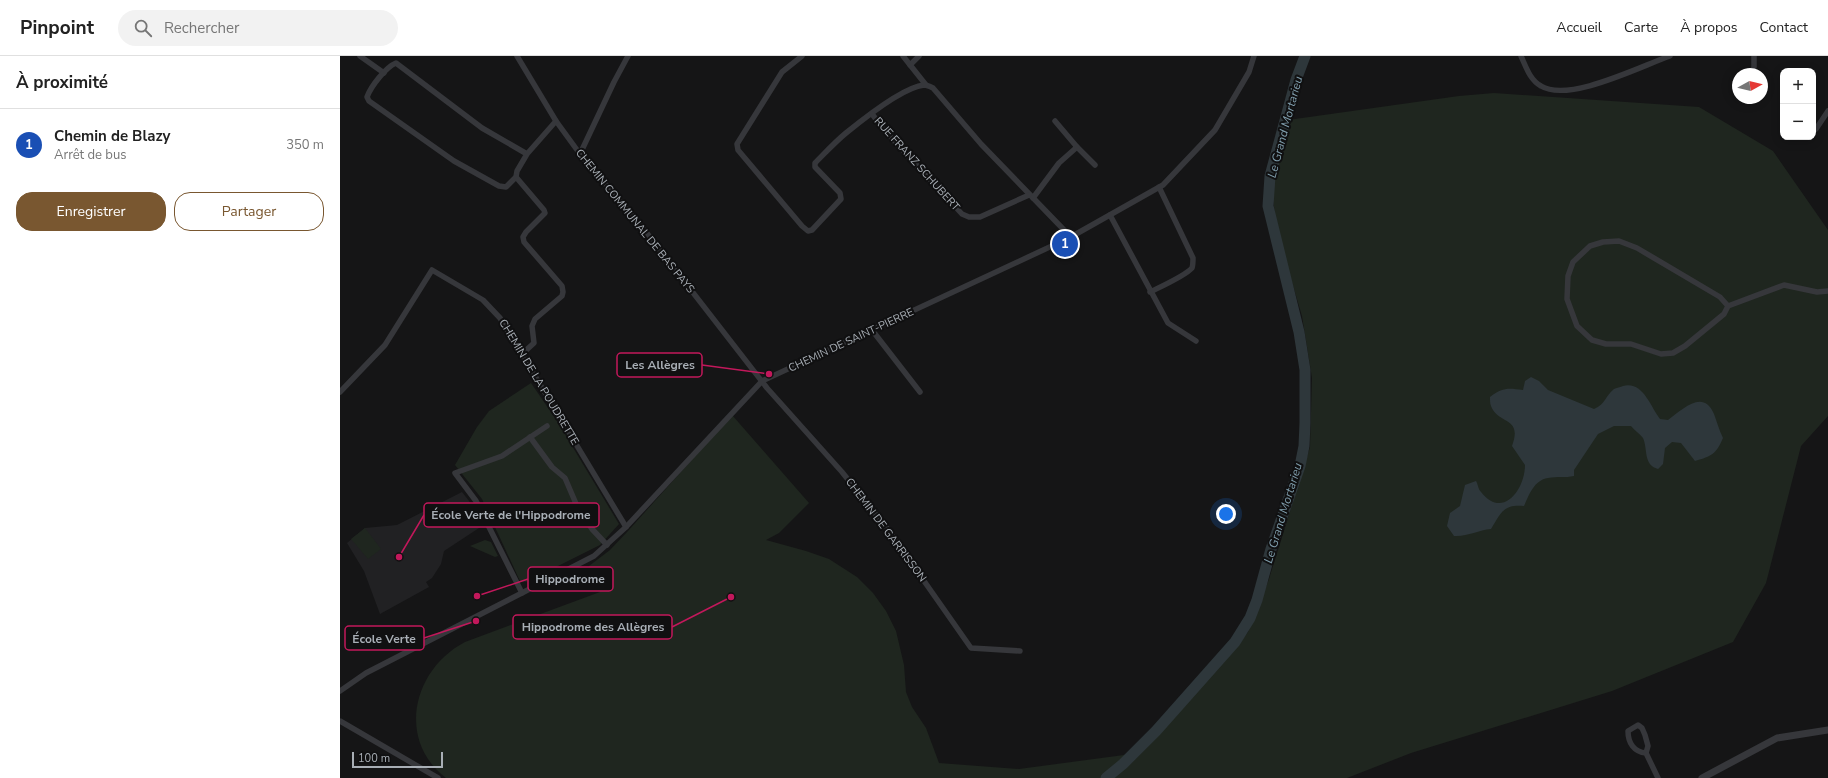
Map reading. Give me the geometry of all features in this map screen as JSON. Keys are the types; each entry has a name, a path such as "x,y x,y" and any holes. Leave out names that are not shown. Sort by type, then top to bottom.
{"street":[{"path":"360,56 384,72"},
{"name":"CHEMIN COMMUNAL DE BAS PAYS","path":"517,56 556,121 580,154 646,232 762,381"},
{"path":"580,154 628,56"},
{"path":"802,56 782,72 737,144 738,150 802,226 808,231 812,230 841,199 840,193 815,167 815,163 845,134 872,114 905,93 919,86 926,85"},
{"path":"902,56 926,85 932,88 981,144 1066,232 1069,238"},
{"path":"910,65 919,56"},
{"name":"CHEMIN DE SAINT-PIERRE","path":"340,691 366,673 594,556 608,546 762,381 1069,238 1159,187 1215,130 1249,72 1254,56"},
{"path":"1521,56 1533,80 1545,88 1559,90 1583,88 1601,83 1670,56"},
{"path":"1754,56 1754,68"},
{"path":"527,154 482,128 401,65 396,63 392,64 384,72 369,91 367,97 370,101 454,161 499,186 506,187 516,177 527,154 556,121"},
{"path":"1816,129 1828,111"},
{"name":"RUE FRANZ SCHUBERT","path":"872,114 885,131 962,214 969,217 980,217 1031,196"},
{"path":"1055,121 1077,147 1095,165"},
{"path":"1031,196 1059,163 1077,147"},
{"path":"516,177 545,213 526,232 523,237 524,242 562,286 563,292 562,296 535,319 532,326 534,343 522,354"},
{"path":"1150,292 1174,280 1192,268 1193,264 1193,258 1159,187"},
{"path":"1110,215 1168,323 1196,341"},
{"path":"1728,306 1720,297 1637,248 1619,242 1603,242 1590,246 1573,262 1568,276 1567,299 1577,326 1592,340 1606,344 1631,344 1661,354 1673,353 1685,346 1724,314 1728,306 1784,285 1817,292 1828,291"},
{"name":"CHEMIN DE LA POUDRETTE","path":"340,392 385,345 432,270 483,300 500,318 626,527"},
{"path":"872,330 920,392"},
{"name":"CHEMIN DE GARRISSON","path":"762,381 842,472 889,531 971,648 1020,651"},
{"path":"522,593 476,501 455,473 502,456 547,426"},
{"path":"530,437 552,467 564,478 576,506 592,529 608,546"},
{"path":"340,721 438,778"},
{"path":"1646,753 1637,750 1631,745 1628,731 1631,728 1638,725 1642,728 1648,746 1646,753 1658,778"},
{"path":"1702,778 1776,738 1828,730"}],"shaded area":[{"path":"1494,93 1699,107 1773,151 1828,230 1828,416 1801,446 1766,583 1733,642 1612,691 1411,753 1347,778 446,778 430,762 421,745 416,725 417,706 423,687 433,669 447,654 465,642 600,592 589,566 610,550 628,531 732,415 809,503 779,533 766,540 829,559 857,577 873,593 886,611 896,631 904,665 906,692 912,707 926,728 939,763 1019,769 1124,755 1150,744 1248,632 1269,579 1310,447 1312,378 1302,316 1276,228 1272,186 1288,120 1459,96"},
{"path":"1531,377 1539,381 1548,390 1594,409 1601,405 1614,389 1630,385 1641,391 1660,419 1668,420 1692,404 1698,402 1704,403 1709,406 1714,414 1723,438 1713,454 1695,461 1681,443 1672,442 1665,448 1663,464 1658,469 1650,464 1643,438 1631,426 1614,426 1598,434 1574,470 1574,476 1551,477 1543,479 1533,489 1524,506 1511,506 1507,508 1500,514 1491,529 1454,536 1447,526 1450,513 1460,506 1465,485 1476,481 1481,492 1489,500 1497,503 1505,502 1511,498 1521,483 1525,465 1512,446 1515,436 1514,430 1512,425 1494,412 1490,397 1499,391 1506,389 1523,390 1525,381"},
{"path":"531,383 557,421 619,524 600,545 526,582 520,581 482,499 455,465 477,427 489,411"},
{"path":"462,492 469,501 482,526 444,551 441,564 432,578 426,582 429,587 380,614 364,571 347,543 365,528 397,525"},
{"path":"365,528 381,549 368,559 351,539"},
{"path":"485,540 491,542 498,556 495,557 470,546"}],"waterway":[{"name":"Le Grand Mortarieu","path":"1106,778 1123,764 1156,731 1235,642 1250,618 1257,600 1271,549 1300,466 1304,446 1305,370 1299,332 1268,206 1270,176 1296,80 1305,56"}],"place":[{"name":"Chemin de Blazy","path":"1065,244"},
{"name":"Les Allègres","path":"769,374"},
{"name":"École Verte de l'Hippodrome","path":"399,557"},
{"name":"Hippodrome","path":"477,596"},
{"name":"Hippodrome des Allègres","path":"731,597"},
{"name":"École Verte","path":"476,621"}]}
